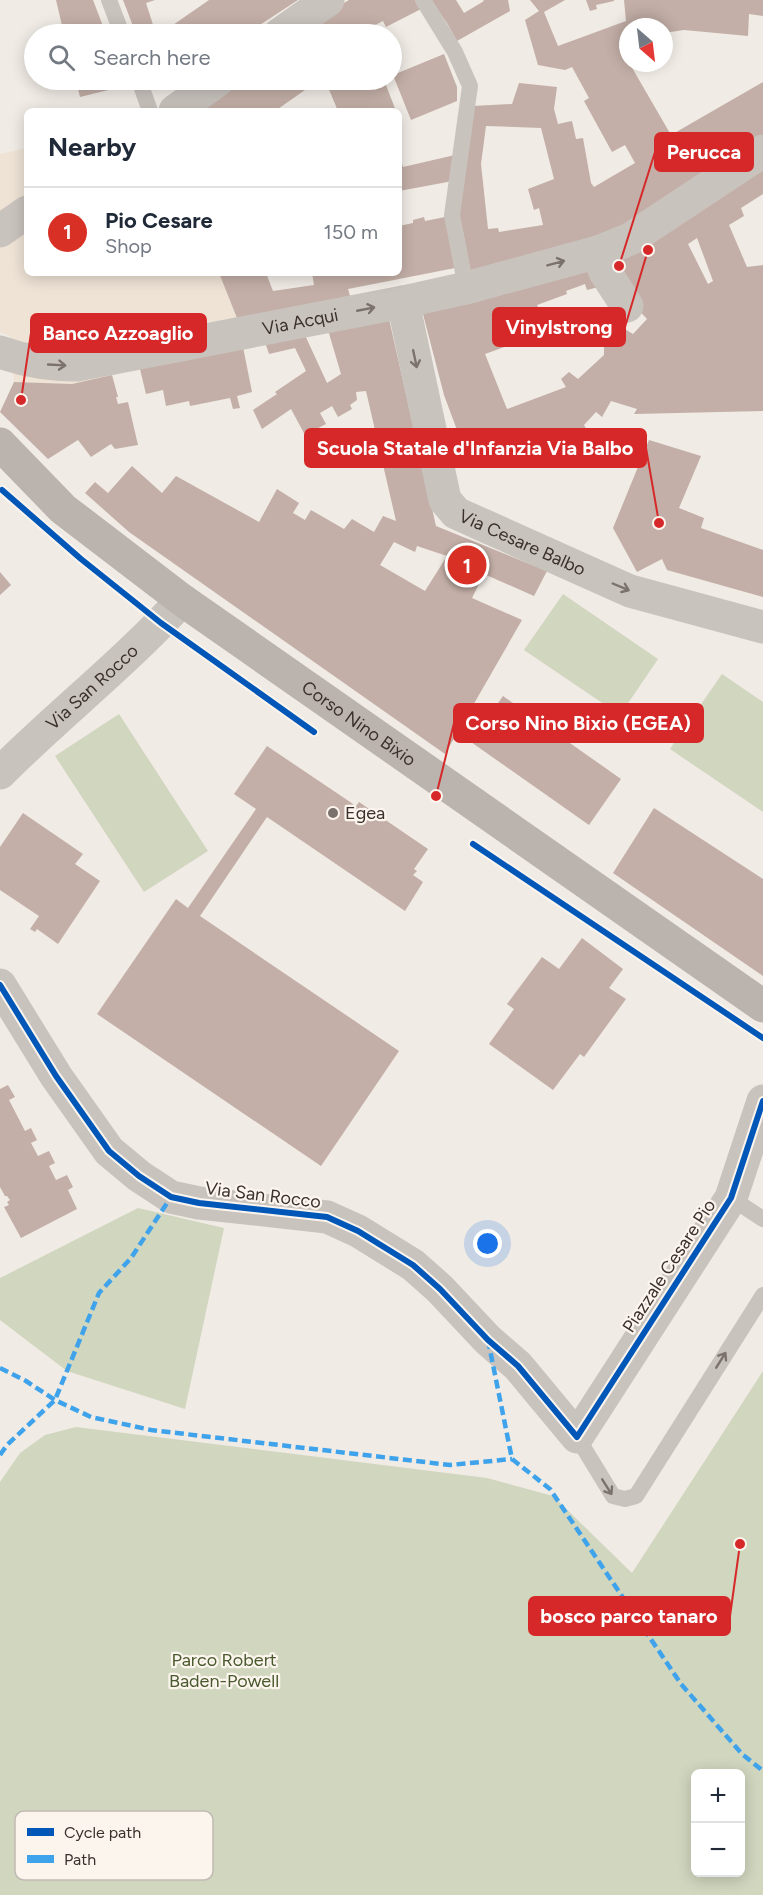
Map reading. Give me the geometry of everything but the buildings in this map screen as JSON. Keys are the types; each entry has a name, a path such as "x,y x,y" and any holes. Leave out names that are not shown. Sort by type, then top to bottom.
{"main road":[{"name":"Corso Nino Bixio","path":"0,444 63,509 182,600 763,1006"}],"street":[{"path":"294,24 328,0"},
{"path":"179,108 204,90"},
{"name":"Via Acqui","path":"0,352 50,365 77,365 466,288 598,252 630,239 763,151"},
{"path":"0,231 24,214"},
{"path":"598,252 605,272 627,306"},
{"name":"Via Cesare Balbo","path":"403,302 445,500 456,513 630,591 763,627"},
{"name":"Via San Rocco","path":"0,773 161,623 182,600"},
{"name":"Via San Rocco","path":"0,986 56,1076 109,1151 139,1176 171,1197 199,1203 327,1217 358,1231 413,1265 440,1289 488,1340 518,1366 577,1437"},
{"name":"Piazzale Cesare Pio","path":"577,1437 731,1198 763,1101"}],"lane":[{"path":"109,0 118,24"},
{"path":"423,0 455,52 470,86 452,215 466,288"},
{"path":"143,90 149,108"},
{"name":"Piazzale Cesare Pio","path":"731,1198 763,1219"},
{"path":"577,1437 613,1496 625,1499 636,1496 763,1295"}],"green space":[{"path":"563,594 658,659 620,715 524,650"},
{"path":"722,674 763,702 763,812 670,749"},
{"path":"119,714 208,851 144,892 55,756"},
{"path":"138,1208 224,1228 185,1409 67,1371 0,1320 0,1278"},
{"name":"Parco Robert Baden-Powell","path":"763,1371 763,1895 0,1895 0,1482 20,1453 45,1435 76,1427 487,1478 553,1496 632,1573"}],"shaded area":[{"path":"24,149 24,276 220,276 237,318 225,351 72,384 14,382 10,336 0,332 0,154"}],"marked path":[{"path":"0,1455 7,1445 55,1400 99,1293 131,1258 171,1197"},
{"path":"488,1340 512,1459 550,1489 681,1684 742,1754 763,1771"},
{"path":"0,1368 26,1381 55,1400 91,1417 151,1430 450,1465 512,1459"}],"cycle path":[{"path":"2,490 81,559 161,623 314,732"},
{"path":"473,844 763,1038"},
{"path":"0,985 56,1076 109,1151 139,1176 171,1197 199,1203 327,1217 358,1231 413,1265 440,1289 488,1340 518,1366 577,1437 731,1198 763,1101"}],"place":[{"name":"Vinylstrong","path":"648,250"},
{"name":"Perucca","path":"619,266"},
{"name":"Banco Azzoaglio","path":"21,400"},
{"name":"Scuola Statale d'Infanzia Via Balbo","path":"659,523"},
{"name":"Pio Cesare","path":"467,565"},
{"name":"Corso Nino Bixio (EGEA)","path":"436,796"},
{"name":"Egea","path":"333,813"},
{"name":"bosco parco tanaro","path":"740,1544"}]}
